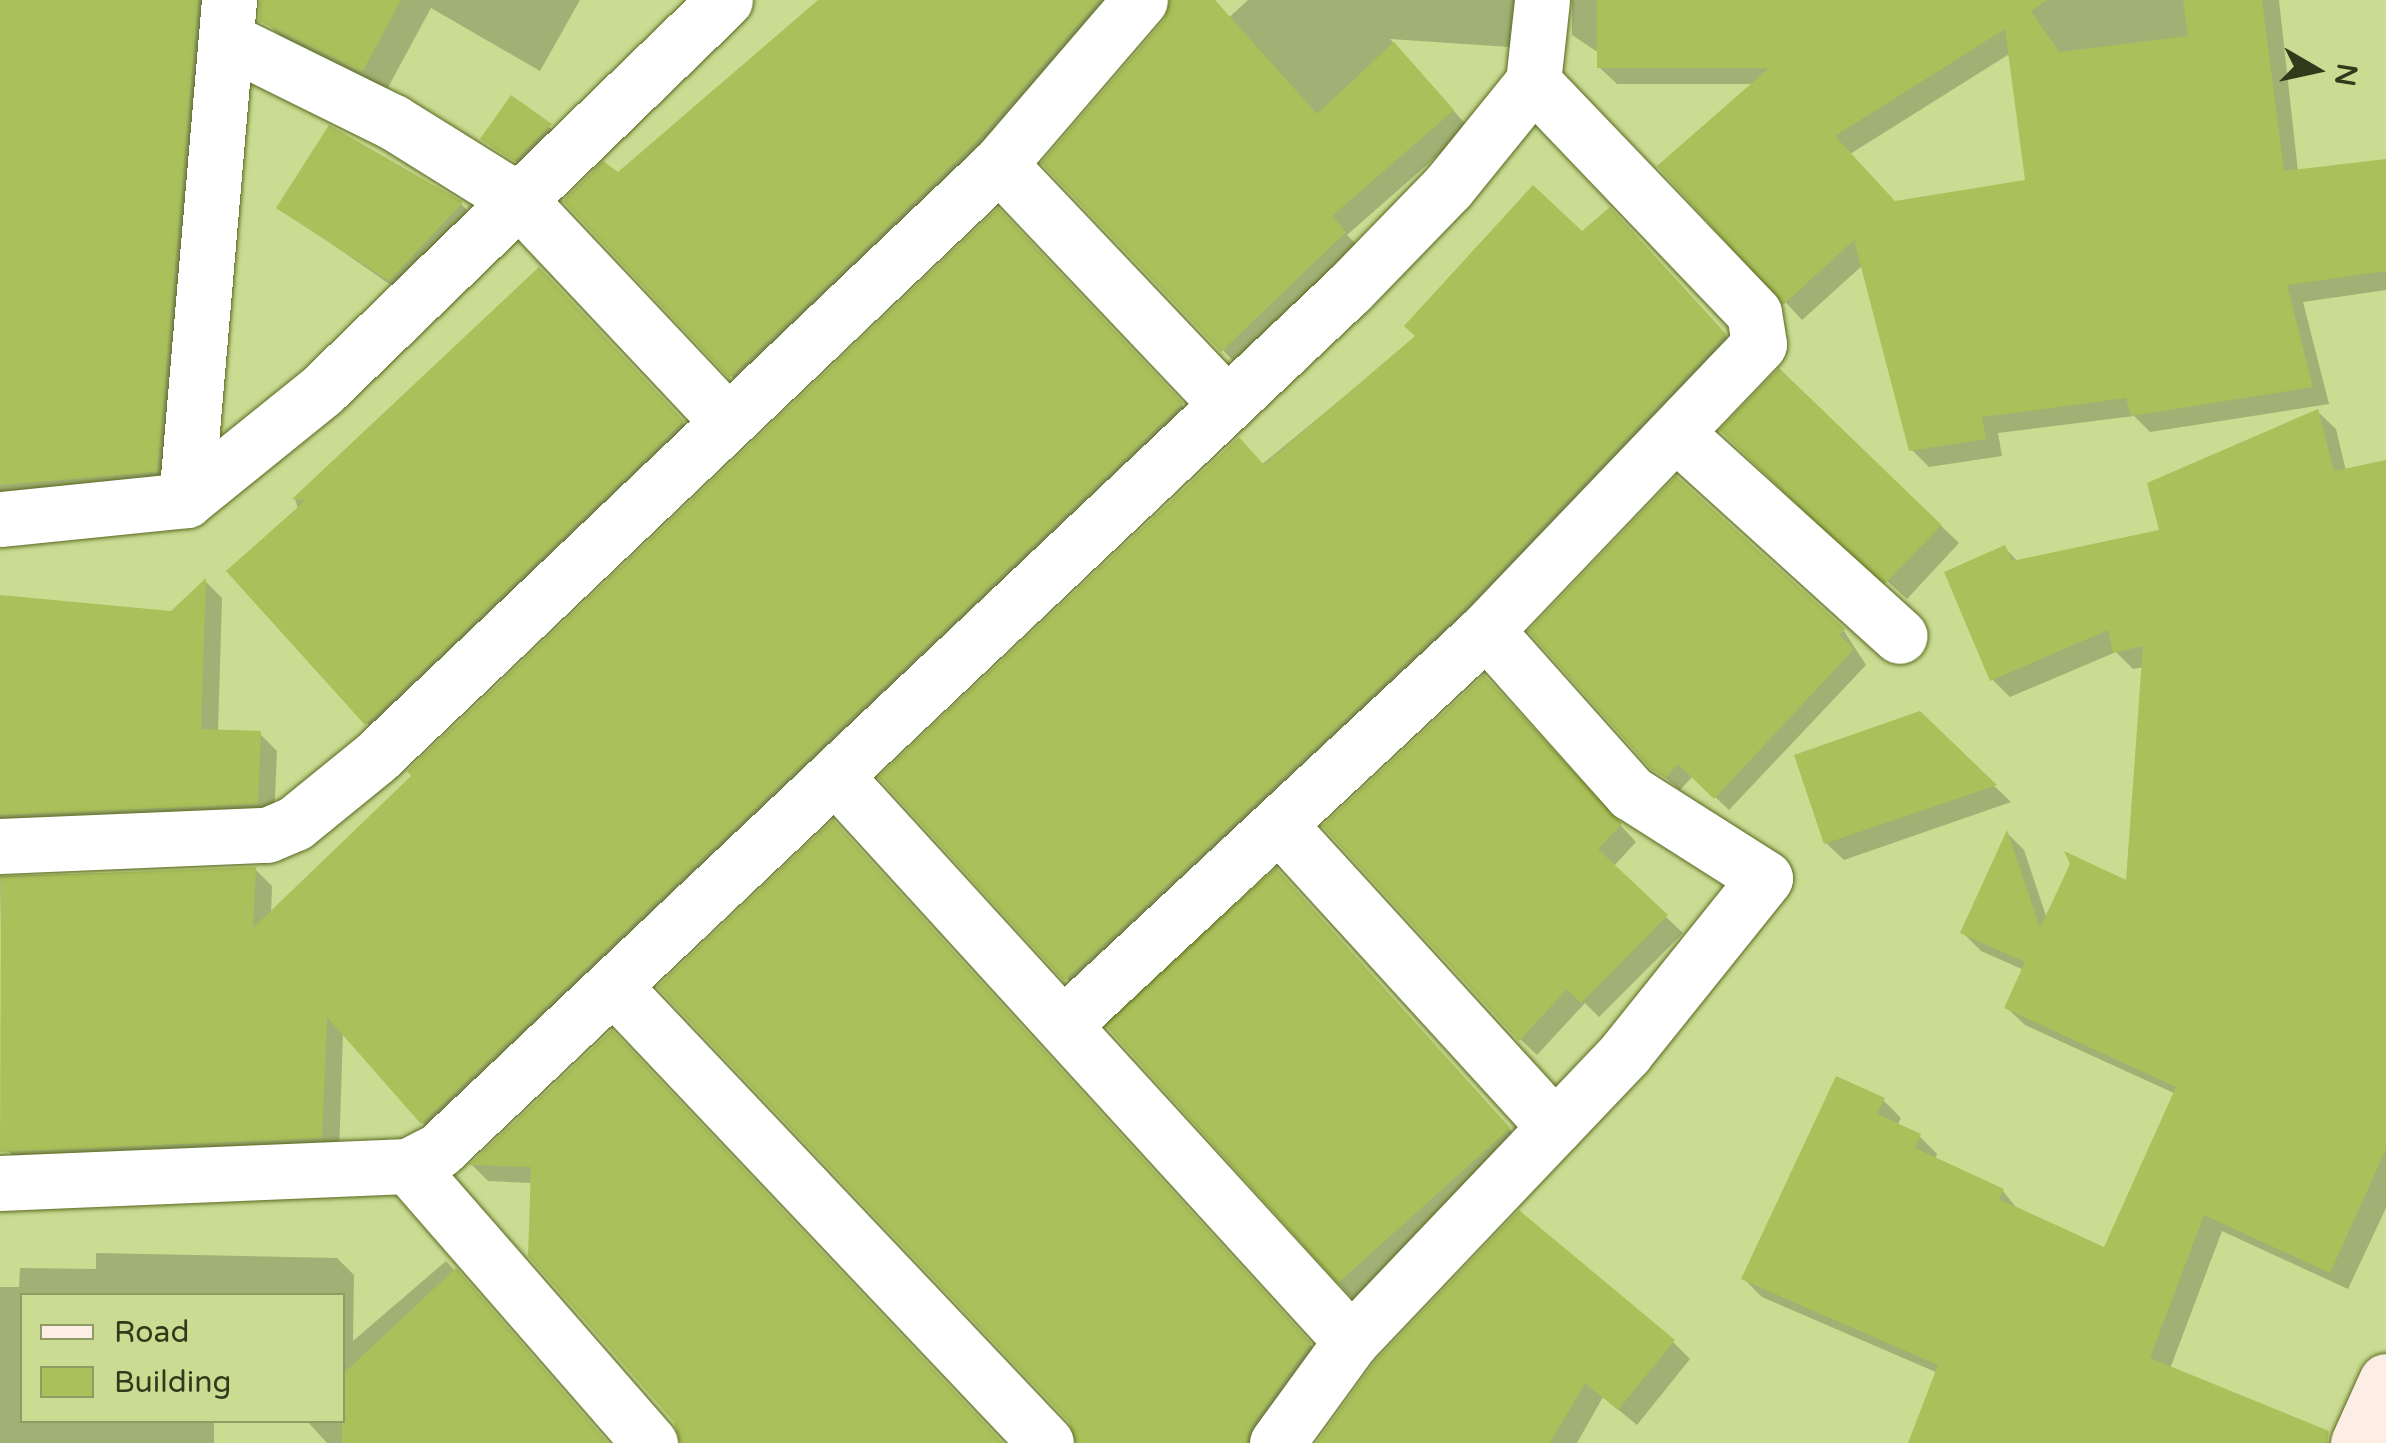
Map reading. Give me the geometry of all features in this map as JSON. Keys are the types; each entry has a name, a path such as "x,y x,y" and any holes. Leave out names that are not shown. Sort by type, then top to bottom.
{"street":[{"path":"0,519 186,500 322,391 724,0"},
{"path":"0,846 266,836 295,823 375,758 999,164 1140,0"},
{"path":"0,1183 408,1166 468,1124 1227,404 1448,187 1532,82 1542,0"},
{"path":"186,500 229,21 520,201 728,422"},
{"path":"1064,1024 1486,630 1678,434 1758,344 1754,313 1532,82"},
{"path":"999,164 1227,404"},
{"path":"1678,434 1900,636"},
{"path":"1278,1443 1351,1341 1625,1053 1765,878 1631,793 1486,630"},
{"path":"836,776 1351,1341"},
{"path":"1279,826 1555,1128"},
{"path":"614,987 1046,1443"},
{"path":"408,1166 650,1443"},
{"path":"2358,1443 2386,1380"}],"building":[{"path":"0,0 198,0 157,472 0,485"},
{"path":"260,0 401,0 362,72 259,21"},
{"path":"818,0 1099,0 976,142 729,378 563,201 603,161 618,172"},
{"path":"1170,0 1215,0 1317,114 1394,42 1454,110 1332,216 1346,232 1221,352 1041,163 1164,20"},
{"path":"1597,0 2047,0 2031,11 2059,52 2188,36 2183,0 2262,0 2284,171 2386,159 2386,271 2287,285 2313,387 2131,416 2126,398 1982,417 1986,439 1909,451 1854,240 1783,305 1657,166 1769,68 1597,68","holes":["2005,29 2025,180 1895,201 1835,136"]},
{"path":"511,95 552,124 514,161 480,139"},
{"path":"329,125 463,202 389,281 276,208"},
{"path":"1533,185 1582,231 1610,207 1726,334 1464,608 1064,981 878,777 1239,437 1264,465 1415,336 1404,326"},
{"path":"998,208 1183,403 421,1124 327,1017 322,1138 0,1152 1,877 256,867 253,928 411,776 407,771"},
{"path":"539,267 684,421 365,725 226,571 306,500 292,499"},
{"path":"1779,368 1942,525 1882,587 1719,430"},
{"path":"2318,409 2334,471 2386,460 2386,1149 2330,1273 2204,1215 2150,1358 2329,1431 2327,1443 1908,1443 1938,1365 1741,1279 1836,1076 1885,1098 1877,1114 1921,1134 1915,1148 2004,1189 1999,1199 2104,1247 2176,1087 2004,1008 2025,962 1960,933 2007,830 2040,928 2070,864 2064,851 2126,880 2143,646 2113,653 2108,630 1990,681 1944,572 2005,545 2012,561 2159,530 2147,483"},
{"path":"1676,476 1845,629 1839,635 1854,649 1714,799 1678,764 1665,778 1651,769 1528,631"},
{"path":"206,578 201,729 261,731 258,804 0,815 0,595 171,611"},
{"path":"1484,675 1622,824 1598,849 1668,915 1581,1003 1567,989 1519,1041 1322,826"},
{"path":"1920,711 1997,785 1824,844 1794,755"},
{"path":"833,820 1311,1343 1252,1425 1246,1443 1076,1443 1069,1422 657,987"},
{"path":"1276,868 1510,1128 1338,1283 1104,1023"},
{"path":"612,1030 1003,1443 680,1443 674,1422 528,1256 531,1167 469,1165"},
{"path":"1519,1210 1675,1340 1618,1410 1585,1383 1550,1443 1316,1443 1375,1361"},
{"path":"456,1268 608,1443 342,1443 345,1372"}]}
